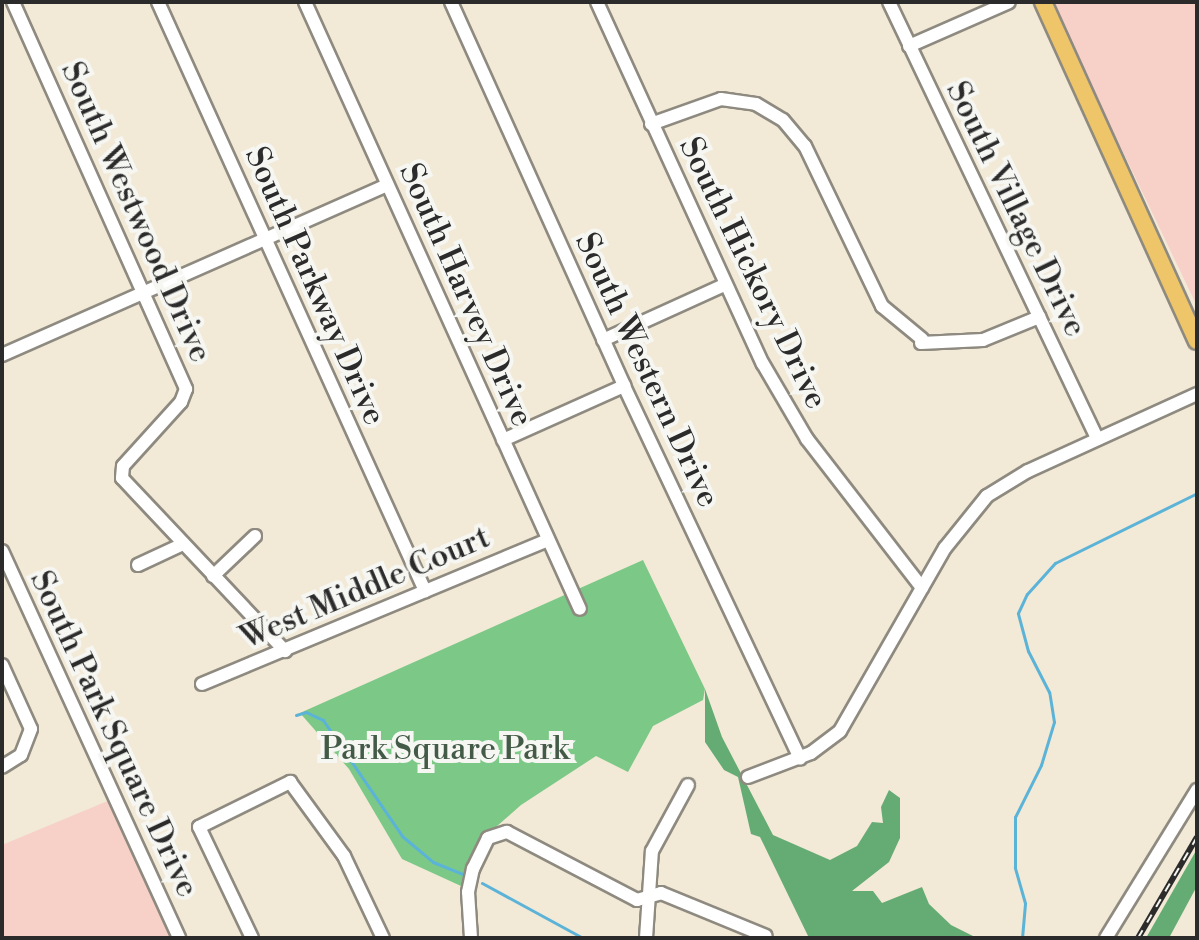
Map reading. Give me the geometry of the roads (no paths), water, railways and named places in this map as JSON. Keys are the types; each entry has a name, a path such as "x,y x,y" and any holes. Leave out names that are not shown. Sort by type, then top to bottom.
{"main road":[{"path":"1043,2 1197,341"}],"street":[{"name":"South Westwood Drive","path":"13,2 186,394 121,474 285,651"},
{"name":"South Parkway Drive","path":"158,2 425,591"},
{"name":"South Harvey Drive","path":"305,2 580,609"},
{"name":"South Western Drive","path":"451,2 624,386 800,758"},
{"name":"South Hickory Drive","path":"598,2 724,285 796,423 922,588"},
{"name":"South Village Drive","path":"889,2 1097,439"},
{"path":"909,46 1009,2"},
{"path":"651,124 712,100 756,103 797,134 879,302 921,341 959,345 1039,317"},
{"path":"2,355 387,185"},
{"path":"603,340 724,285"},
{"path":"503,440 624,386"},
{"path":"748,777 800,758 832,739 849,719 922,588 966,517 987,496 1097,439 1197,394"},
{"path":"213,576 255,536"},
{"name":"West Middle Court","path":"202,684 548,540"},
{"path":"138,565 183,544"},
{"name":"South Park Square Drive","path":"2,551 179,938"},
{"path":"2,665 31,729 21,755 2,767"},
{"path":"252,938 199,827 290,782 344,856 383,938"},
{"path":"646,938 645,897 652,851 688,785"},
{"path":"1106,938 1197,790"},
{"path":"471,938 468,892 473,869 488,838 507,832 637,900 661,893 766,936"}],"waterway":[{"path":"1022,938 1025,903 1015,867 1015,817 1041,765 1054,722 1049,692 1028,651 1018,613 1027,594 1055,563 1197,493"},
{"path":"296,715 306,712 323,720 402,836 433,862 462,874"},
{"path":"482,883 583,938"}],"railway":[{"path":"1138,938 1197,837"}],"park label":[{"name":"Park Square Park","path":"445,749"}]}
